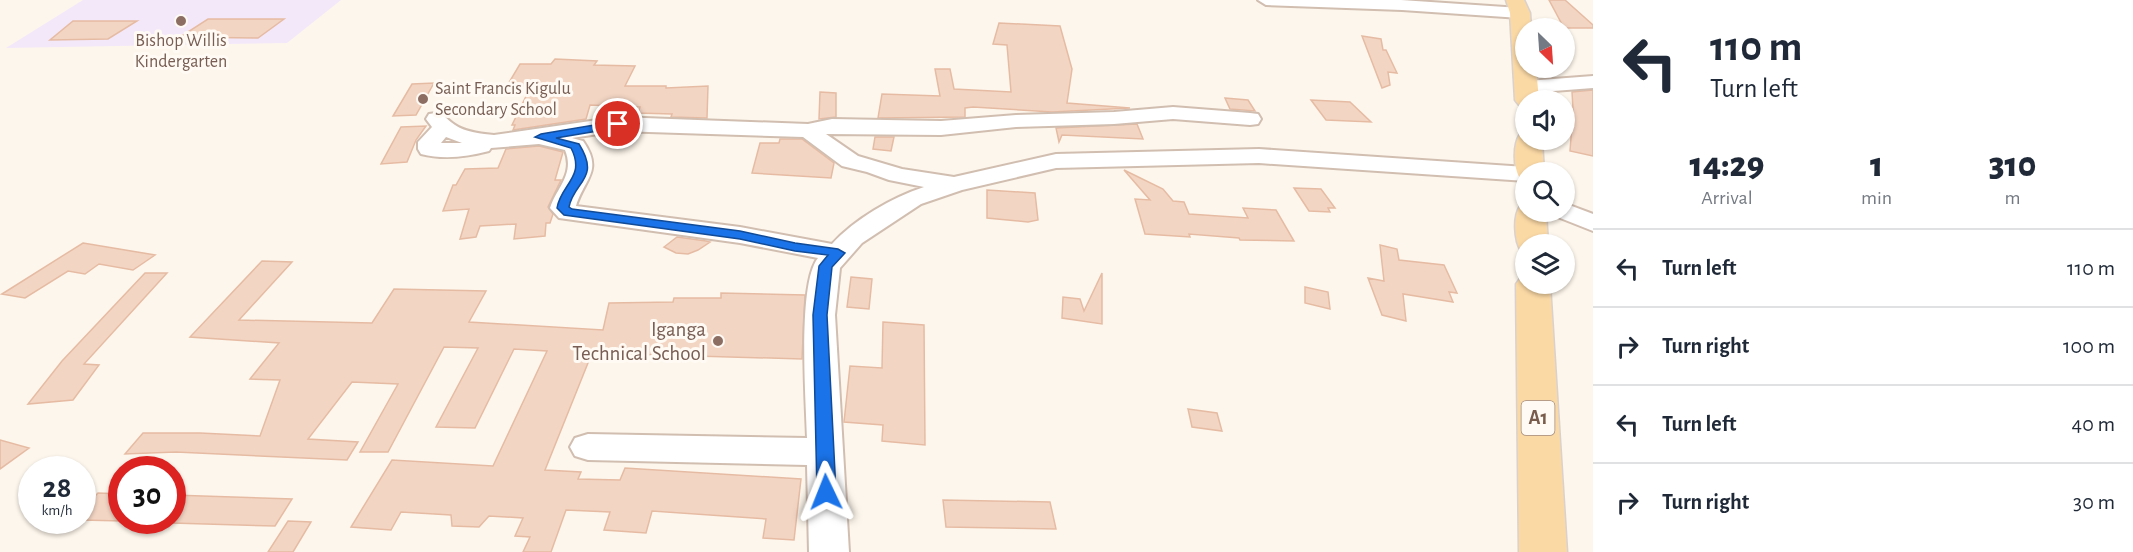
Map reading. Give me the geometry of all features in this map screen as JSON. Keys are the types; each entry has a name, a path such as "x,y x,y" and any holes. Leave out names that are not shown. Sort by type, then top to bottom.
{"main road":[{"path":"1517,7 1527,90"},
{"name":"A1","path":"1533,294 1543,552"}],"street":[{"path":"1266,0 1517,7"},
{"path":"1549,90 1593,82"},
{"path":"440,123 429,142 429,149 456,151 494,142 541,137 618,124 808,131 832,126 941,128 1016,120 1114,118 1173,113 1250,119"},
{"path":"808,131 854,162 853,170 856,178 871,180 892,173 955,184"},
{"path":"541,137 575,146 582,160 578,181 564,200 563,208 568,213 740,235 795,247 838,253"},
{"path":"829,552 820,315 826,266 853,237 912,200 955,184 1056,161 1259,156 1515,172"},
{"path":"1575,216 1593,223"},
{"path":"588,447 825,452"}],"shaded area":[{"name":"Bishop Willis Kindergarten","path":"83,0 341,0 287,43 6,48"}],"building":[{"path":"1549,0 1565,0 1593,25 1593,28 1575,28 1575,18 1559,18"},
{"path":"208,19 284,19 258,38 180,37"},
{"path":"73,21 137,21 108,39 50,40"},
{"path":"999,23 1060,26 1072,69 1067,103 1130,108 1052,112 973,107 965,108 965,117 878,118 882,94 940,96 935,69 950,69 954,89 1011,92 1007,45 993,44"},
{"path":"1362,36 1381,39 1383,50 1386,50 1397,73 1388,72 1390,85 1382,88"},
{"path":"555,59 597,61 594,65 635,66 625,86 666,86 666,88 708,86 707,118 638,113 640,107 590,105 586,119 513,130 515,125 512,125 531,86 507,86 520,64 551,64"},
{"path":"434,83 416,115 393,116 412,84"},
{"path":"1593,90 1593,156 1570,151 1575,150 1575,92"},
{"path":"820,92 836,93 836,117 819,119"},
{"path":"1225,98 1248,100 1255,111 1230,109"},
{"path":"1311,100 1350,102 1371,122 1326,120"},
{"path":"1137,124 1143,139 1062,135 1059,142 1056,128"},
{"path":"426,126 416,140 407,162 381,164 401,127"},
{"path":"875,137 894,137 891,151 873,149"},
{"path":"780,139 802,139 834,163 831,178 752,173 760,143 779,143"},
{"path":"539,146 563,152 555,180 561,180 548,207 553,214 550,223 546,223 545,236 514,239 516,224 480,226 476,237 460,239 469,209 443,211 453,185 456,185 465,169 498,168 506,149"},
{"path":"1124,170 1163,189 1173,201 1184,202 1189,214 1248,218 1243,208 1276,210 1294,241 1240,240 1239,238 1189,234 1190,237 1145,234 1135,199 1150,200"},
{"path":"1294,188 1321,189 1335,208 1328,208 1330,212 1309,211"},
{"path":"987,190 1035,193 1038,220 1028,222 987,218"},
{"path":"677,237 710,242 688,254 676,253 664,247"},
{"path":"83,243 155,255 133,270 99,264 85,274 68,271 25,298 2,294"},
{"path":"1380,245 1397,249 1399,260 1444,265 1457,293 1449,292 1453,302 1403,294 1406,321 1382,315 1368,278 1384,281"},
{"path":"262,261 292,262 239,320 372,323 394,289 486,291 469,322 603,330 609,303 673,302 674,298 721,298 721,293 805,295 802,359 592,353 545,470 581,472 578,479 620,480 625,468 801,479 794,540 763,538 766,519 652,511 646,533 604,530 610,512 566,510 551,552 523,552 530,537 515,536 523,518 489,516 479,527 452,526 451,515 401,512 391,530 351,527 392,460 493,466 547,351 514,349 475,428 436,427 478,348 444,347 388,452 360,452 398,384 352,382 308,439 358,442 347,460 176,452 125,454 143,433 260,436 280,380 250,379 279,343 190,337"},
{"path":"145,273 167,273 84,364 99,365 73,400 28,404 62,361"},
{"path":"1102,273 1102,324 1062,318 1063,297 1080,299 1084,311"},
{"path":"851,277 872,279 869,309 847,307"},
{"path":"1305,287 1328,292 1330,309 1305,303"},
{"path":"883,322 924,325 925,445 882,441 883,425 844,422 850,366 882,368"},
{"path":"1188,409 1217,413 1222,431 1192,427"},
{"path":"0,440 29,448 0,469"},
{"path":"98,493 108,493 108,521 96,520 96,495"},
{"path":"186,495 292,499 275,526 186,523"},
{"path":"943,500 1050,502 1056,529 946,527"},
{"path":"288,521 311,522 293,552 268,552"}],"place":[{"name":"Bishop Willis Kindergarten","path":"181,21"},
{"name":"Saint Francis Kigulu Secondary School","path":"423,99"},
{"name":"Iganga Technical School","path":"718,341"}],"route":[{"path":"618,124 541,137 575,146 582,160 578,181 564,200 563,208 568,213 740,235 795,247 838,253 826,266 820,315 826,492"}]}
